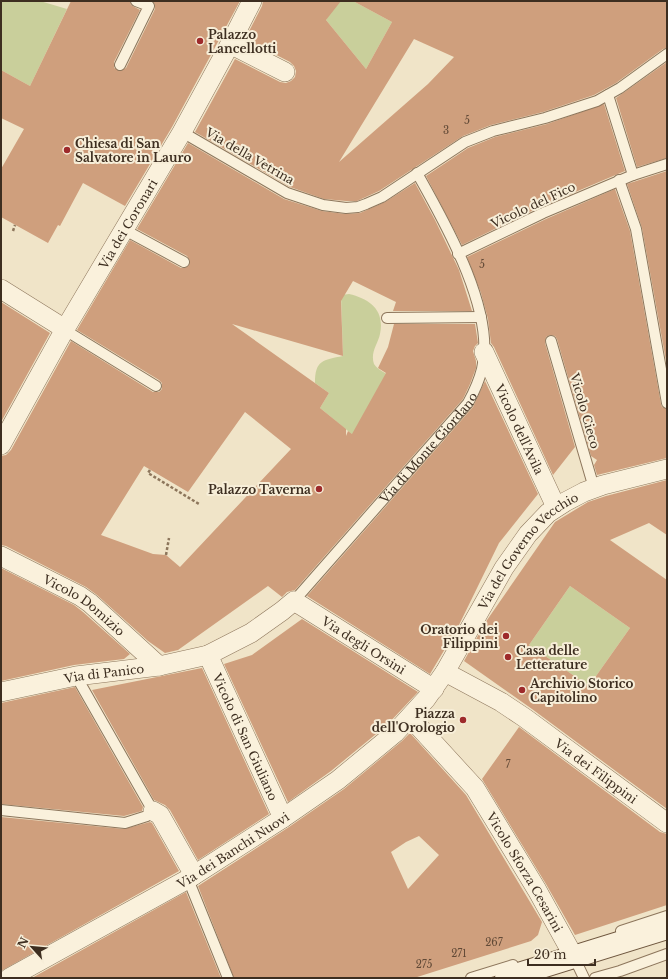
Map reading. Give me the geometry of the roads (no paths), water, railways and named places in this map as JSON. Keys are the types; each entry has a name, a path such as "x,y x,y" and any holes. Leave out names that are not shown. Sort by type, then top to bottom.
{"street":[{"name":"Via dei Coronari","path":"1,445 65,329 182,132 252,1"},
{"path":"230,44 285,72"},
{"path":"1,289 65,329"},
{"name":"Vicolo dell'Avila","path":"484,352 556,507"},
{"name":"Via del Governo Vecchio","path":"434,689 512,556 528,534 545,516 574,496 594,488 667,469"},
{"name":"Vicolo Domizio","path":"1,556 80,596 90,603 159,666"},
{"name":"Via di Monte Giordano","path":"208,655 251,633 282,612 294,601"},
{"name":"Via degli Orsini","path":"294,601 434,689"},
{"name":"Via di Panico","path":"1,692 76,676 159,666 208,655"},
{"name":"Vicolo di San Giuliano","path":"208,655 283,818"},
{"name":"Via dei Filippini","path":"445,672 501,702 525,718 667,823"},
{"name":"Via dei Banchi Nuovi","path":"9,978 191,877 283,818 349,772 387,740 410,717 434,689"},
{"name":"Vicolo Sforza Cesarini","path":"410,717 475,788 575,949"},
{"path":"152,811 160,815 191,877"},
{"path":"506,978 575,949 667,928"}],"lane":[{"path":"120,65 150,6 136,1"},
{"name":"Via della Vetrina","path":"182,132 287,193 314,203 334,208 346,208 366,204 382,197 465,142 493,131 545,118 597,101 620,88 667,54"},
{"path":"608,95 633,175"},
{"name":"Vicolo del Fico","path":"458,254 542,213 619,180 667,164"},
{"name":"Via di Monte Giordano","path":"294,601 468,403 477,386 482,368 484,352 481,316 472,286 458,254 439,212 417,173"},
{"path":"619,180 636,229 654,338 667,403"},
{"path":"123,229 184,262"},
{"path":"387,318 481,316"},
{"path":"65,329 156,386"},
{"name":"Vicolo Cieco","path":"551,341 594,488"},
{"path":"1,810 125,823 147,816 152,811 76,676"},
{"path":"191,877 228,978"},
{"path":"614,933 667,916"},
{"path":"471,978 527,961 575,949 584,978"},
{"path":"595,978 667,954"}],"place":[{"name":"Palazzo Lancellotti","path":"200,41"},
{"name":"Chiesa di San Salvatore in Lauro","path":"67,150"},
{"name":"Palazzo Taverna","path":"319,489"},
{"name":"Oratorio dei Filippini","path":"506,636"},
{"name":"Casa delle Letterature","path":"508,657"},
{"name":"Archivio Storico Capitolino","path":"522,690"},
{"name":"Piazza dell'Orologio","path":"463,720"}]}
